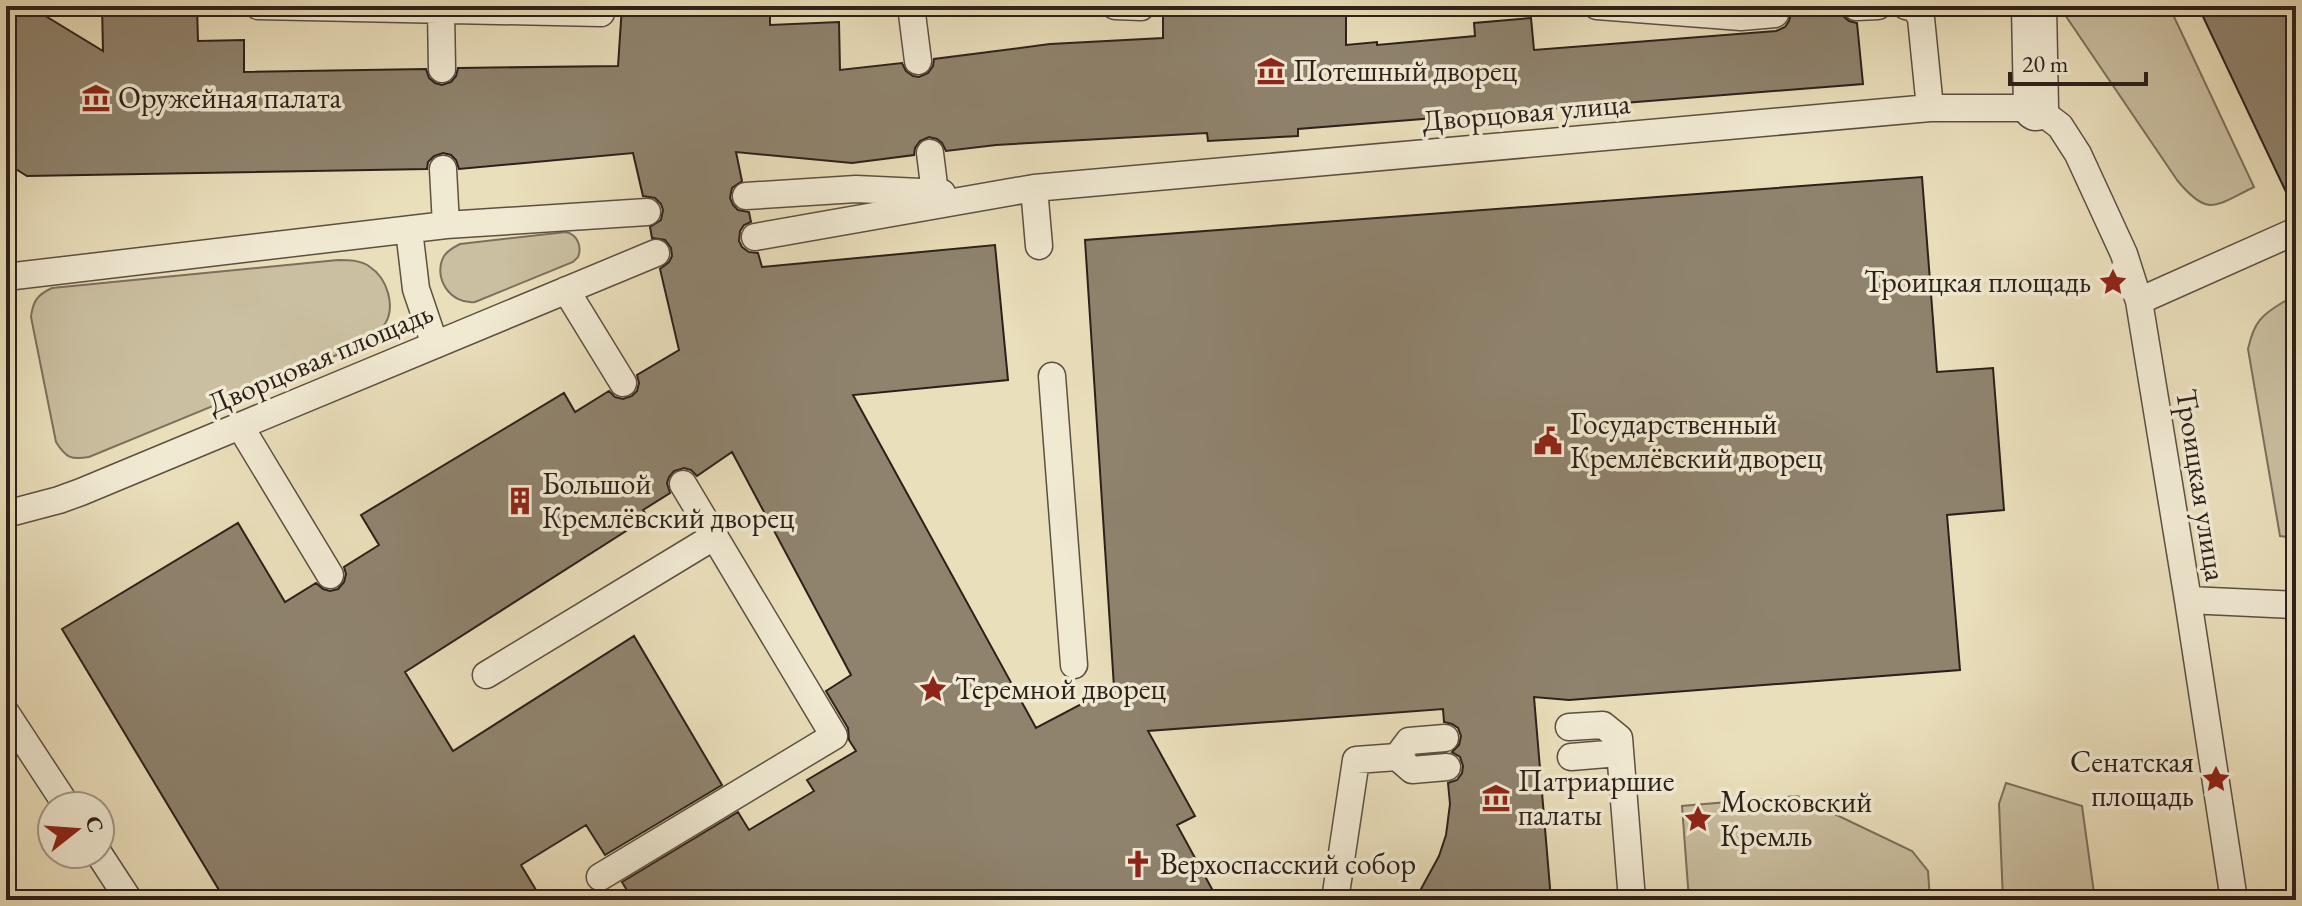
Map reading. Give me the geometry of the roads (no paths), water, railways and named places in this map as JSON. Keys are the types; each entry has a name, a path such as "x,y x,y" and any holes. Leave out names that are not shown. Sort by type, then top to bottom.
{"street":[{"path":"2034,6 2036,108"}],"lane":[{"path":"258,6 601,13"},
{"path":"911,6 918,61"},
{"path":"1115,6 1141,7"},
{"path":"1597,6 1741,17 1775,14"},
{"path":"1906,6 1915,8 1921,18 1930,108"},
{"path":"441,10 442,69"},
{"name":"Дворцовая улица","path":"1028,189 1930,108 2036,108"},
{"name":"Троицкая улица","path":"2036,108 2060,126 2078,154 2124,254 2139,301 2234,900"},
{"path":"930,153 935,193"},
{"path":"443,169 446,225"},
{"path":"746,196 856,189 935,193 1028,189"},
{"path":"755,237 1028,189"},
{"path":"1028,189 1039,246"},
{"path":"6,277 446,225 647,212"},
{"path":"409,230 416,289 435,345"},
{"path":"2139,301 2296,231"},
{"name":"Дворцовая площадь","path":"6,514 59,500 656,253"},
{"path":"566,290 623,383"},
{"path":"1052,376 1074,665"},
{"path":"240,426 330,575"},
{"path":"600,877 834,736 683,484"},
{"path":"486,675 715,536"},
{"path":"2188,600 2296,605"},
{"path":"6,713 57,790"},
{"path":"1569,727 1603,725 1619,738 1632,900"},
{"path":"1397,757 1409,741 1445,738"},
{"path":"1571,757 1619,753"},
{"path":"1335,900 1356,760 1397,757 1412,770 1447,767"},
{"path":"109,870 129,900"}],"place":[{"name":"Потешный дворец","path":"1271,71"},
{"name":"Оружейная палата","path":"96,98"},
{"name":"Троицкая площадь","path":"2113,282"},
{"name":"Государственный Кремлёвский дворец","path":"1548,441"},
{"name":"Большой Кремлёвский дворец","path":"520,501"},
{"name":"Теремной дворец","path":"933,689"},
{"name":"Сенатская площадь","path":"2216,779"},
{"name":"Патриаршие палаты","path":"1496,798"},
{"name":"Московский Кремль","path":"1698,819"},
{"name":"Верхоспасский собор","path":"1138,864"}]}
